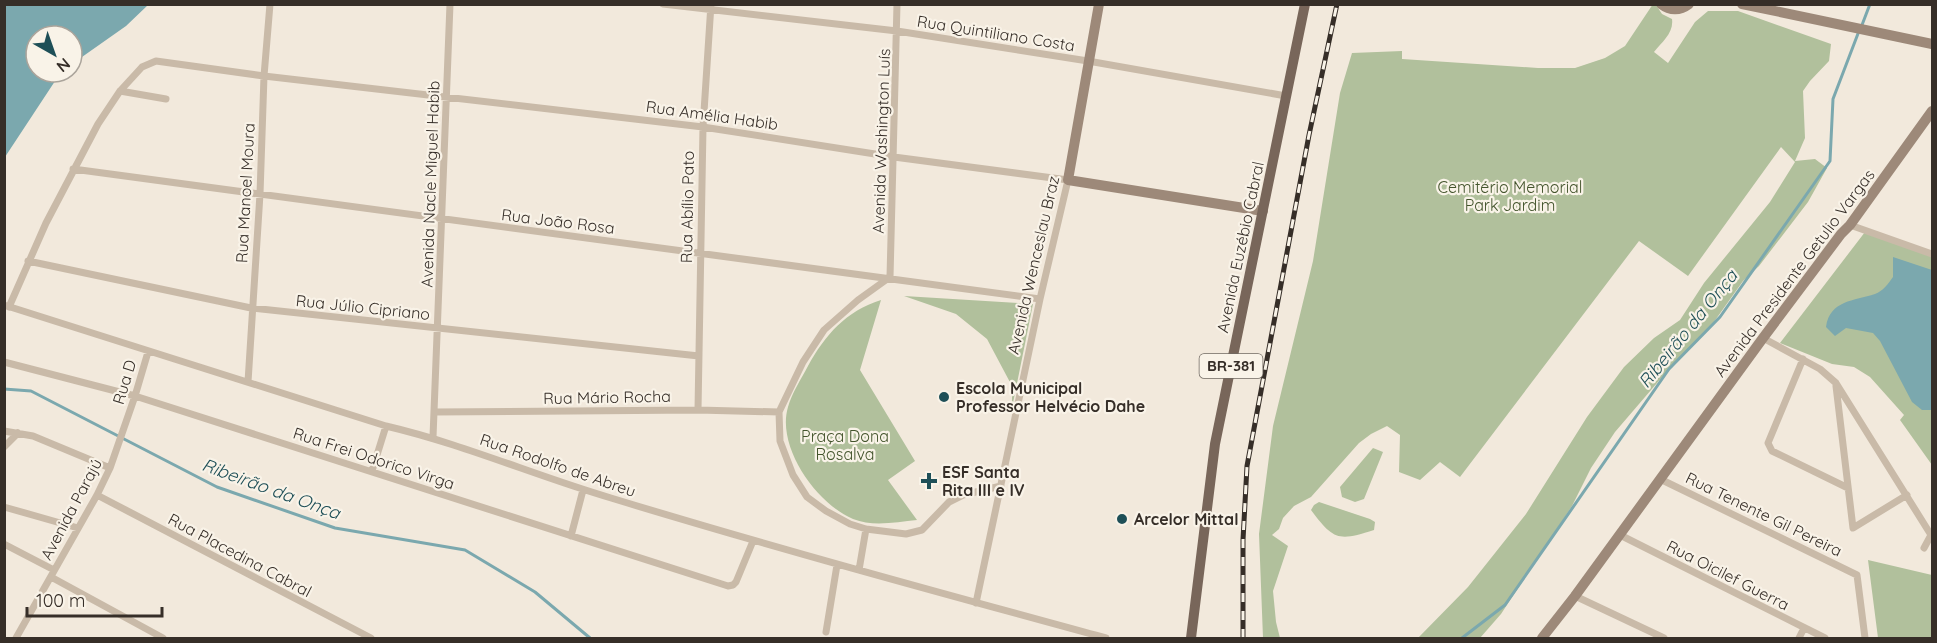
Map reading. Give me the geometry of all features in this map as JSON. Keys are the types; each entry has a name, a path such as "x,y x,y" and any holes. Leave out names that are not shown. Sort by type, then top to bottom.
{"main road":[{"name":"Avenida Euzébio Cabral","path":"1191,639 1215,444 1305,4"}],"street":[{"name":"Rua Manoel Moura","path":"248,382 260,194 264,76 270,4"},
{"name":"Avenida Nacle Miguel Habib","path":"433,437 450,4"},
{"name":"Rua Quintiliano Costa","path":"663,4 711,7 897,31 1088,61 1286,96"},
{"name":"Avenida Washington Luís","path":"890,278 897,4"},
{"name":"Avenida Wenceslau Braz","path":"976,603 1040,299 1068,180 1099,4"},
{"path":"1660,4 1671,10 1689,4"},
{"path":"1742,4 1932,44"},
{"name":"Rua Abílio Pato","path":"698,410 703,127 711,7"},
{"name":"Rua Amélia Habib","path":"120,91 142,67 156,61 264,76 703,127 1263,211"},
{"path":"7,306 73,169 98,124 120,91 166,99"},
{"name":"Avenida Presidente Getulio Vargas","path":"1542,639 1932,111"},
{"name":"Rua João Rosa","path":"73,169 1040,299"},
{"path":"1850,225 1932,254"},
{"name":"Rua Júlio Cipriano","path":"28,261 251,308 699,356"},
{"path":"890,278 858,300 824,330 803,362 779,412 780,441 792,475 807,497 850,524 866,529 906,534 922,530 950,502 963,495 1001,486"},
{"name":"Rua Rodolfo de Abreu","path":"7,306 386,426 433,437 583,490 837,565 1106,639"},
{"path":"1763,338 1820,369 1836,383 1931,535 1924,548"},
{"name":"Rua D","path":"126,420 148,352"},
{"path":"1803,359 1768,443 1769,447 1772,451 1848,488"},
{"name":"Rua Frei Odorico Virga","path":"4,362 135,396 728,586 736,582 753,541"},
{"path":"1836,383 1853,528 1907,495"},
{"name":"Rua Mário Rocha","path":"435,412 698,410 779,412"},
{"name":"Avenida Parajú","path":"16,639 97,495 110,468 126,420"},
{"path":"372,471 386,426"},
{"path":"4,431 33,436 110,468"},
{"path":"4,447 18,433"},
{"name":"Rua Tenente Gil Pereira","path":"1660,479 1857,575 1865,639"},
{"path":"571,536 583,490"},
{"name":"Rua Placedina Cabral","path":"97,495 371,639"},
{"path":"4,507 78,528"},
{"path":"859,570 866,529"},
{"name":"Rua Oicilef Guerra","path":"1620,535 1825,639"},
{"path":"4,544 163,639"},
{"path":"826,632 837,565"},
{"path":"1575,596 1664,639"},
{"path":"1799,639 1804,628"}],"green space":[{"name":"Cemitério Memorial Park Jardim","path":"1653,4 1662,14 1672,19 1669,33 1654,52 1668,63 1695,22 1708,11 1738,11 1831,44 1829,61 1803,91 1805,138 1795,161 1815,159 1827,168 1808,202 1759,266 1743,281 1711,326 1663,376 1615,432 1591,468 1572,506 1501,614 1480,638 1418,638 1468,587 1526,514 1587,417 1624,367 1654,338 1680,320 1704,283 1770,202 1795,162 1781,147 1688,276 1639,241 1460,477 1440,462 1420,480 1399,472 1400,435 1387,426 1359,443 1311,497 1294,506 1283,518 1279,529 1272,535 1288,546 1273,591 1280,638 1263,638 1259,534 1273,426 1313,261 1340,93 1352,53 1402,51 1402,59 1538,68 1575,68 1605,58 1625,46"},
{"path":"1865,232 1932,255 1932,465 1900,420 1904,415 1870,377 1854,367 1832,364 1780,343"},
{"path":"904,296 1033,304 1012,408 1012,386 987,339 956,314"},
{"name":"Praça Dona Rosalva","path":"881,300 860,370 915,461 888,480 917,520 893,523 853,519 839,512 826,501 802,472 788,439 786,423 792,397 808,366 829,334 857,311"},
{"path":"1373,448 1383,452 1364,499 1355,502 1342,497 1340,487"},
{"path":"1319,502 1370,519 1375,522 1374,530 1345,537 1332,533 1311,510"},
{"path":"1868,560 1932,575 1932,638 1878,638"}],"water":[{"path":"5,4 148,5 126,26 84,56 84,24 24,24 24,84 53,84 5,157"},
{"path":"1893,257 1932,270 1932,410 1922,410 1912,402 1880,341 1873,333 1846,328 1835,336 1826,327 1832,311 1844,303 1875,294 1885,287 1893,277"}],"waterway":[{"name":"Ribeirão da Onça","path":"1862,25 1870,4"},
{"name":"Ribeirão da Onça","path":"1462,638 1505,605 1669,369 1720,317 1830,161 1833,99 1859,31"},
{"name":"Ribeirão da Onça","path":"4,389 31,391 217,487 335,528 465,550 535,592 590,638"}],"railway":[{"path":"1243,638 1243,540 1247,466 1309,135 1337,4"}],"place":[{"name":"Escola Municipal Professor Helvécio Dahe","path":"944,397"},
{"name":"ESF Santa Rita III e IV","path":"929,481"},
{"name":"Arcelor Mittal","path":"1122,519"}]}
